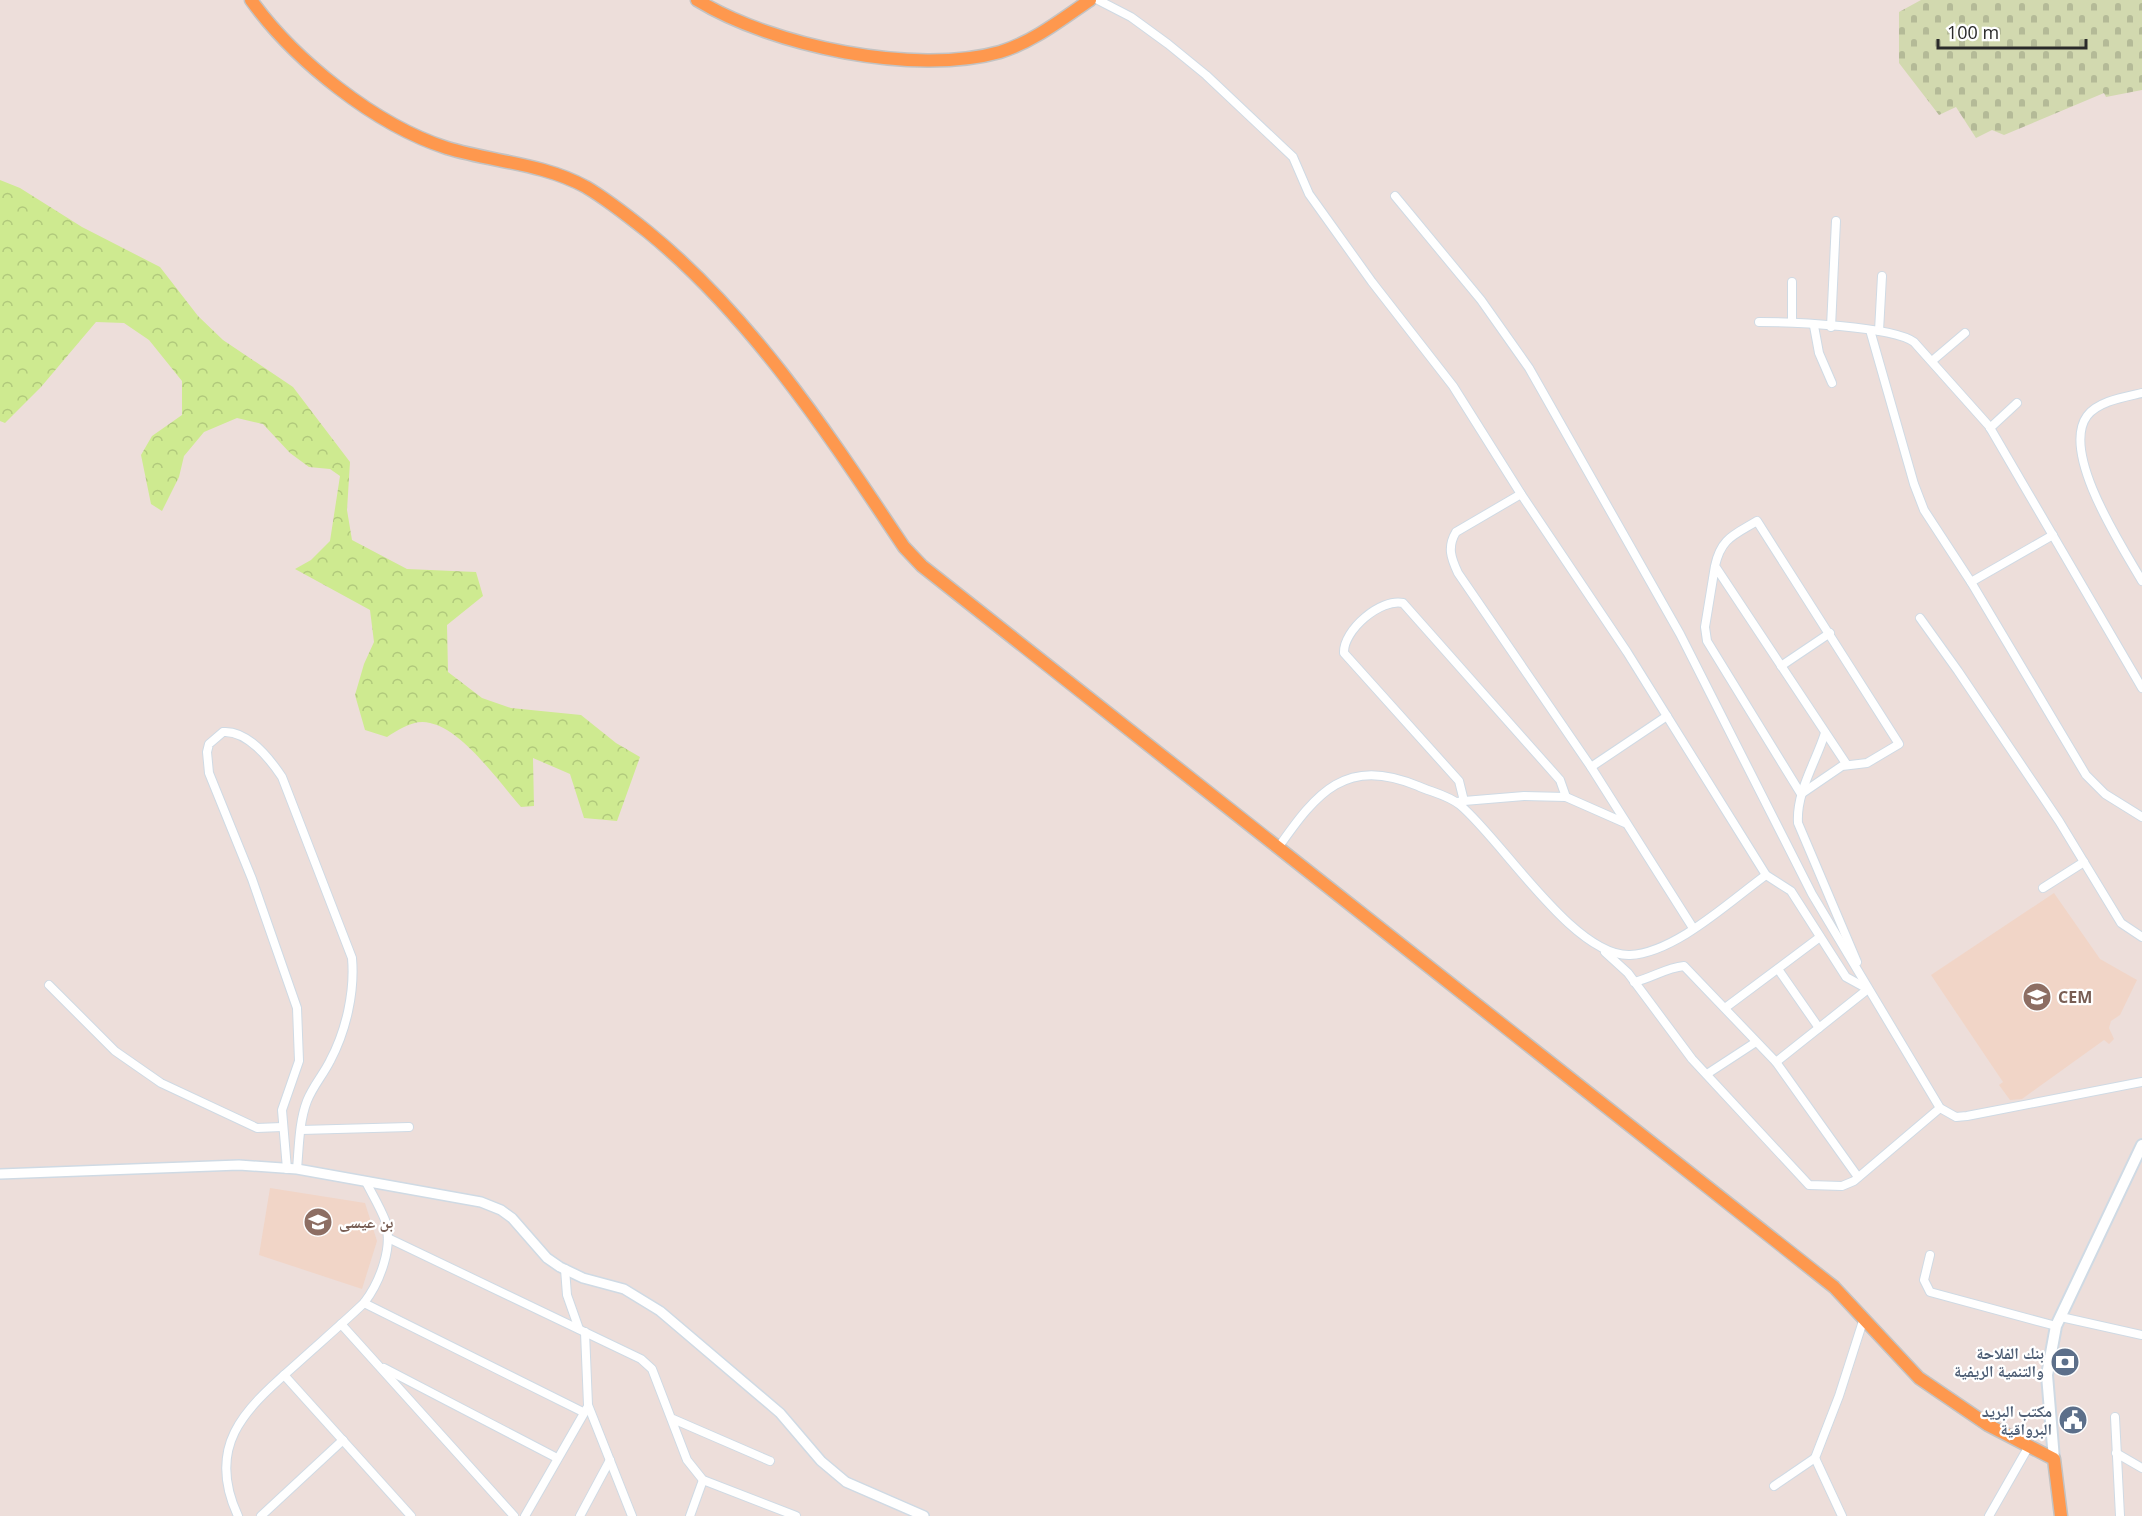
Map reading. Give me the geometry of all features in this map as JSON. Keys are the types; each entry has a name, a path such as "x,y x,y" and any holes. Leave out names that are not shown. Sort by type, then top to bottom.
{"main road":[{"path":"251,0 271,28 296,53 324,77 388,121 446,148 551,171 586,187 619,209 686,264 796,390 904,547 922,566 1834,1287 1919,1378 1988,1425 2054,1459"},
{"path":"697,0 716,12 759,29 823,47 886,58 950,60 1001,52 1045,31 1090,0"},
{"path":"2061,1516 2047,1375 2058,1321 2142,1145"}],"street":[{"path":"1098,0 1131,17 1168,44 1206,75 1293,157 1309,194 1372,282 1444,373 1667,716 1766,875 1791,891 1846,977 1868,989"},
{"path":"1395,196 1481,300 1529,368 1680,634 1812,894 1940,1108 1956,1116 1967,1116 2142,1082"},
{"path":"1831,327 1836,221"},
{"path":"1879,331 1882,276"},
{"path":"1792,282 1792,322"},
{"path":"1759,321 1870,330 1906,337 1932,361 1990,428 2142,688"},
{"path":"1814,326 1819,353 1832,383"},
{"path":"1870,330 1919,500 1971,582 2086,775 2105,794 2142,817"},
{"path":"1932,361 1965,333"},
{"path":"2142,393 2110,402 2094,410 2087,416 2082,441 2092,491 2142,581"},
{"path":"1990,428 2017,403"},
{"path":"1521,494 1456,532 1451,542 1451,558 1458,573 1591,767 1693,928"},
{"path":"1757,521 1899,744 1867,763 1847,765 1801,794 1707,641 1705,627 1718,553 1726,540 1757,521"},
{"path":"1971,582 2053,535"},
{"path":"1715,566 1847,765"},
{"path":"1566,797 1560,780 1403,603 1392,601 1377,607 1348,635 1343,645 1344,653 1459,781 1460,802 1568,922 1628,973 1692,1059 1752,1121 1803,1181 1809,1185 1842,1186 1858,1177 1940,1108"},
{"path":"1920,618 1958,671 2084,862 2121,923 2142,937"},
{"path":"1781,666 1830,633"},
{"path":"1591,767 1667,716"},
{"path":"222,732 237,734 247,740 274,765 282,777 352,958 353,972 345,1021 331,1060 314,1085 306,1103 292,1169 282,1127 282,1110 299,1061 297,1008 252,879 209,773 207,752 209,744 222,732"},
{"path":"1825,732 1801,794 1797,811 1798,823 1868,989"},
{"path":"1278,848 1314,801 1342,782 1358,776 1390,776 1460,802 1524,796 1566,797 1625,823"},
{"path":"2043,888 2084,862"},
{"path":"1600,947 1628,955 1644,953 1664,946 1766,875"},
{"path":"1725,1008 1820,937"},
{"path":"1634,982 1649,979 1668,967 1684,966 1776,1062 1858,1177"},
{"path":"1778,969 1820,1028"},
{"path":"49,985 115,1051 161,1083 257,1128 282,1127"},
{"path":"1776,1062 1868,989"},
{"path":"1707,1074 1756,1042"},
{"path":"302,1130 409,1127"},
{"path":"0,1174 239,1165 292,1169 481,1203 501,1210 512,1218 547,1258 566,1269 639,1296 760,1395 834,1473 846,1482 924,1516"},
{"path":"238,1516 225,1481 231,1436 242,1416 364,1303 375,1288 388,1238 385,1221 366,1182"},
{"path":"388,1238 648,1364 673,1419 687,1460 703,1480 796,1516"},
{"path":"1930,1255 1924,1280 1929,1292 2058,1321 2142,1335"},
{"path":"566,1269 567,1295 582,1331 586,1409 610,1460 632,1516"},
{"path":"364,1303 586,1409"},
{"path":"1774,1486 1815,1458 1839,1396 1863,1318"},
{"path":"341,1324 514,1516"},
{"path":"377,1364 557,1458"},
{"path":"284,1375 411,1516"},
{"path":"525,1516 586,1409"},
{"path":"2115,1417 2120,1516"},
{"path":"673,1419 770,1461"},
{"path":"261,1516 343,1440"},
{"path":"1989,1516 2029,1446"},
{"path":"2116,1453 2142,1468"},
{"path":"1815,1458 1842,1516"},
{"path":"580,1516 610,1460"},
{"path":"690,1516 703,1480"},
{"path":"397,1516 405,1509"}],"shaded area":[{"name":"CEM","path":"2054,893 2100,959 2137,980 2120,1015 2111,1021 2109,1028 2114,1039 2109,1044 2104,1040 2022,1099 2010,1100 1999,1085 2003,1082 1931,975"},
{"name":"بن عيسى","path":"270,1188 365,1203 377,1241 362,1289 259,1255"}],"green space":[{"path":"1921,0 2142,0 2142,90 2106,97 2104,93 2004,135 1992,130 1976,138 1956,107 1939,115 1899,63 1899,12"},
{"path":"0,180 20,188 82,227 160,267 198,316 223,340 293,387 350,462 347,510 352,540 407,569 476,572 483,596 447,625 448,672 482,698 511,708 581,715 616,743 640,757 617,821 584,818 570,774 533,758 534,806 521,807 480,758 442,728 430,723 418,722 387,737 365,730 355,695 364,664 374,642 370,610 295,569 311,560 330,541 340,476 330,469 309,467 290,453 263,424 237,418 204,432 184,456 179,477 162,511 151,504 141,455 152,436 182,415 182,381 149,340 124,323 96,322 41,387 5,423 0,421"}],"place":[{"name":"CEM","path":"2037,997"},
{"name":"بن عيسى","path":"318,1222"},
{"name":"بنك الفلاحة والتنمية الريفية","path":"2065,1362"},
{"name":"مكتب البريد البرواقية","path":"2073,1420"}]}
